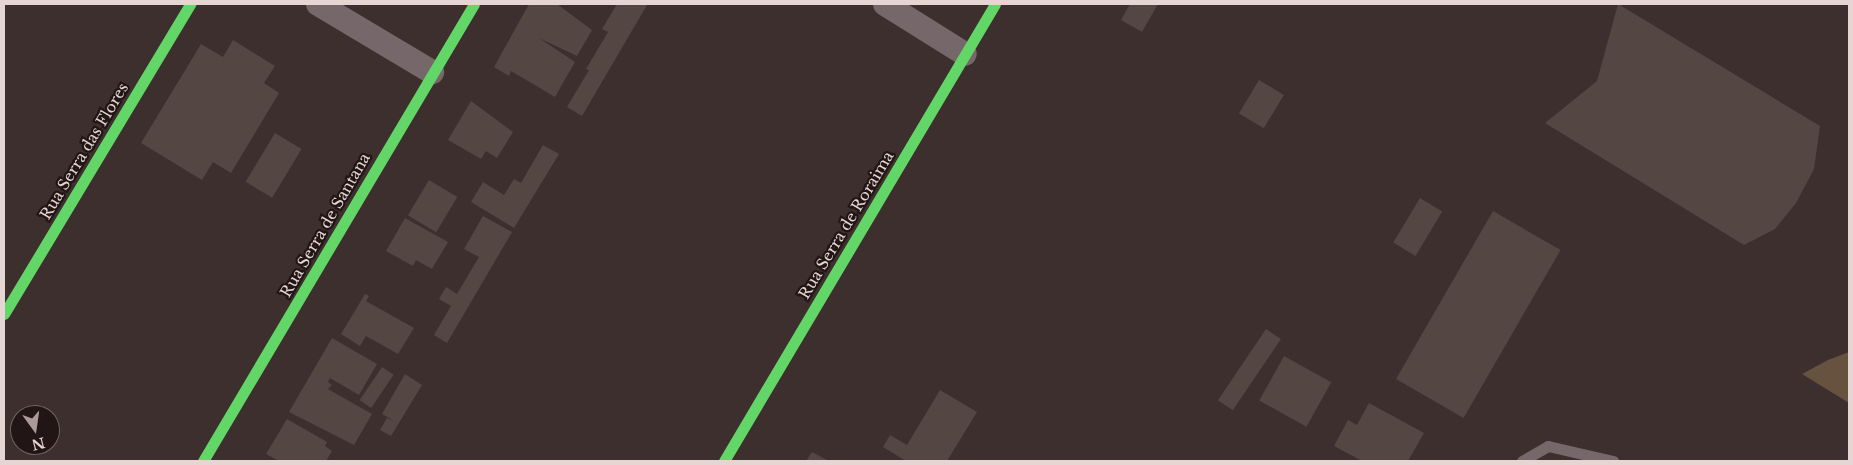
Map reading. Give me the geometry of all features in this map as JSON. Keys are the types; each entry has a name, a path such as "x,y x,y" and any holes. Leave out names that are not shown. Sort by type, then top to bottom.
{"street":[{"name":"Rua Serra das Flores","path":"4,314 190,4"},
{"path":"318,4 432,72"},
{"name":"Rua Serra de Santana","path":"203,461 474,4"},
{"path":"885,4 965,54"},
{"name":"Rua Serra de Roraima","path":"724,461 994,4"}],"lane":[{"path":"1522,461 1548,446 1613,461"}],"shaded area":[{"path":"1849,352 1849,403 1802,374 1828,360"}],"building":[{"path":"529,4 557,4 592,30 577,56 539,38 575,62 555,97 511,71 509,76 494,67"},
{"path":"617,4 647,5 582,116 567,107 589,70 586,69 608,32 602,29"},
{"path":"1130,4 1158,4 1142,32 1121,20"},
{"path":"1618,4 1820,126 1814,169 1796,203 1775,229 1744,245 1545,123 1597,81"},
{"path":"233,40 275,66 264,83 279,93 231,173 213,162 202,180 141,143 201,44 223,57"},
{"path":"1259,80 1284,95 1264,128 1239,113"},
{"path":"471,101 513,132 497,158 486,151 481,159 448,140"},
{"path":"275,133 302,149 272,198 246,182"},
{"path":"543,145 559,154 514,228 471,202 483,182 504,195 514,179 521,183"},
{"path":"429,180 457,197 436,232 408,215"},
{"path":"1420,198 1442,211 1416,256 1393,243"},
{"path":"1493,211 1561,250 1464,418 1396,379"},
{"path":"483,216 512,232 447,343 434,335 451,306 439,299 446,287 457,294 479,257 464,249"},
{"path":"405,218 448,242 432,269 416,260 413,266 386,251"},
{"path":"365,294 369,296 366,301 414,328 398,354 366,336 360,346 341,334"},
{"path":"1266,329 1281,339 1233,410 1218,400"},
{"path":"332,338 377,364 359,395 330,378 328,382 332,385 328,389 372,414 354,445 289,412"},
{"path":"1284,356 1331,382 1307,427 1259,401"},
{"path":"382,367 394,375 371,408 360,400"},
{"path":"405,374 422,385 391,436 380,430 387,418 394,421 382,414"},
{"path":"940,390 977,412 947,461 906,461 883,447 890,435 907,445"},
{"path":"1369,403 1424,433 1408,461 1362,461 1334,446 1348,420 1357,425"},
{"path":"287,419 327,442 325,446 332,451 326,461 279,461 266,454"},
{"path":"812,452 829,461 806,461"}],"traffic: fast":[{"path":"4,314 190,4"},
{"path":"203,461 474,4"},
{"path":"724,461 995,4"}]}
